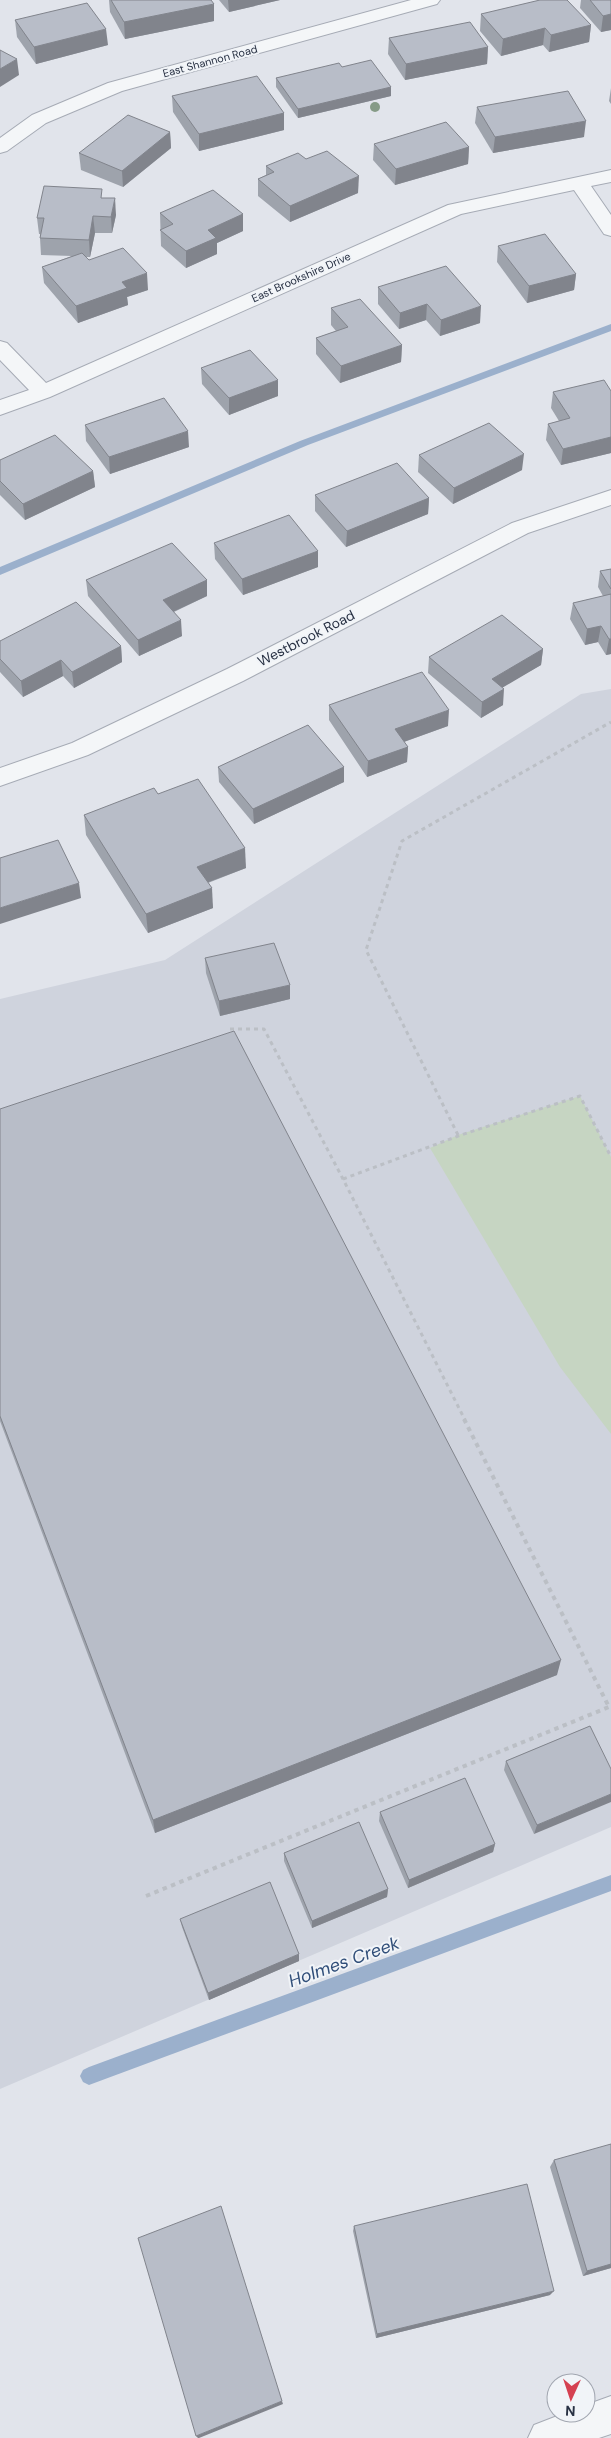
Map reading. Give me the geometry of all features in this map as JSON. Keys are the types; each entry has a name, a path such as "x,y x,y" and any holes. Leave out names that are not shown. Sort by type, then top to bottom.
{"street":[{"path":"366,0 380,15"},
{"name":"East Shannon Road","path":"0,147 39,119 115,87 431,0"},
{"name":"East Brookshire Drive","path":"0,408 43,392 455,208 611,176"},
{"path":"579,182 611,230"},
{"path":"0,348 43,392"},
{"name":"Westbrook Road","path":"0,777 80,749 97,741 244,670 520,528 611,497"},
{"path":"547,2438 611,2415"}],"path":[{"path":"458,1135 366,950 402,841 611,722"},
{"path":"146,1896 610,1705 343,1180 264,1029 230,1029"},
{"path":"343,1180 430,1148 458,1135 580,1096 611,1157"}],"shaded area":[{"path":"611,689 611,1827 0,2089 0,999 165,960 581,694"}],"green space":[{"path":"580,1096 611,1157 611,1434 560,1367 430,1148 458,1135"}],"building":[{"path":"111,0 211,0 214,4 124,22"},
{"path":"540,0 567,0 591,25 551,35 545,28 503,39 481,14"},
{"path":"590,0 611,0 611,14 603,16"},
{"path":"87,3 106,29 34,47 15,20"},
{"path":"470,22 488,47 406,64 389,38"},
{"path":"0,50 17,59 0,69"},
{"path":"371,60 391,87 298,109 276,78 339,63 342,67"},
{"path":"257,76 284,113 199,134 172,96"},
{"path":"568,91 586,121 495,137 477,107"},
{"path":"128,115 170,132 122,171 79,153"},
{"path":"446,122 469,147 396,169 374,144"},
{"path":"327,151 359,176 290,206 258,179 274,172 266,166 298,153 306,159"},
{"path":"44,186 102,189 101,198 115,198 111,217 93,216 89,240 40,238 44,218 37,218"},
{"path":"213,190 243,214 208,230 216,238 186,251 160,230 173,224 160,213"},
{"path":"545,234 576,274 529,286 498,246"},
{"path":"123,248 147,273 122,282 127,288 76,306 42,267 82,253 89,260"},
{"path":"446,266 481,306 441,320 427,304 400,313 378,287"},
{"path":"360,299 402,345 341,366 316,338 348,327 331,308"},
{"path":"250,350 278,380 229,398 201,368"},
{"path":"604,380 611,391 611,437 563,449 548,424 570,418 553,392"},
{"path":"164,398 188,431 109,457 85,425"},
{"path":"489,423 524,454 454,488 419,455"},
{"path":"55,435 93,471 23,504 0,481 0,460"},
{"path":"397,463 429,498 347,531 315,495"},
{"path":"289,515 318,551 242,579 214,543"},
{"path":"172,543 207,580 163,600 181,620 138,640 86,580"},
{"path":"611,569 611,589 600,571"},
{"path":"611,594 611,639 609,639 601,626 587,629 573,603"},
{"path":"76,602 121,646 72,672 61,660 21,681 0,659 0,641"},
{"path":"502,615 543,649 492,679 504,689 482,702 429,657"},
{"path":"422,672 449,710 395,729 408,747 368,761 329,705"},
{"path":"308,725 344,767 253,809 218,767"},
{"path":"198,779 245,848 197,867 212,888 146,914 84,815 154,788 158,794"},
{"path":"58,840 79,883 0,908 0,858"},
{"path":"274,943 290,985 219,1001 205,958"},
{"path":"234,1031 561,1660 153,1820 0,1416 0,1109"},
{"path":"590,1726 611,1769 611,1794 537,1825 506,1761"},
{"path":"465,1778 495,1844 409,1880 380,1812"},
{"path":"359,1822 388,1889 312,1921 284,1853"},
{"path":"270,1882 299,1954 208,1993 180,1919"},
{"path":"611,2144 611,2264 587,2271 554,2160"},
{"path":"527,2184 554,2291 377,2334 354,2226"},
{"path":"221,2206 282,2401 196,2436 138,2238"}],"waterway":[{"path":"0,571 304,443 611,327"},
{"name":"Holmes Creek","path":"89,2076 611,1883"}]}
